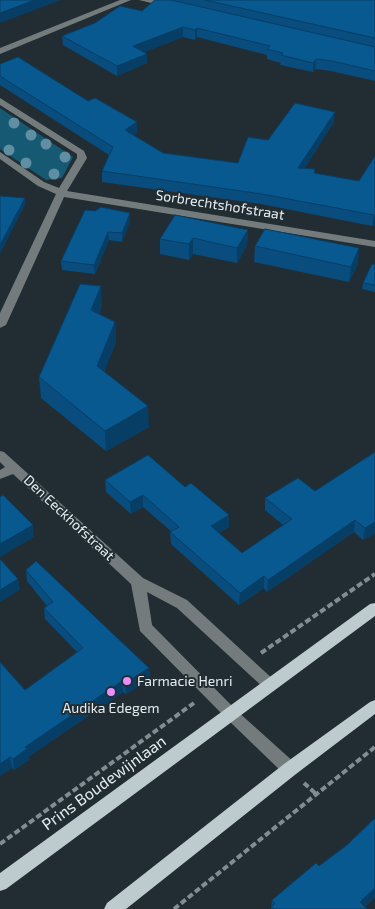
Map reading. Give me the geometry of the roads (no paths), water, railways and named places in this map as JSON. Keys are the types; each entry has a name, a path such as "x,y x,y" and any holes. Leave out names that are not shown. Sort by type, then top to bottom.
{"main road":[{"name":"Prins Boudewijnlaan","path":"0,883 375,608"},
{"path":"113,909 290,769 375,706"}],"street":[{"path":"0,51 127,0"},
{"path":"143,0 182,9"},
{"path":"0,101 81,153 82,158 61,193 0,325"},
{"name":"Sorbrechtshofstraat","path":"0,156 41,184 61,193 375,244"},
{"name":"Den Eeckhofstraat","path":"0,454 138,582 182,604 270,685"},
{"path":"0,475 14,468"},
{"path":"138,582 145,627 231,714 290,769"}],"place":[{"name":"Farmacie Henri","path":"127,681"},
{"name":"Audika Edegem","path":"111,692"}]}
